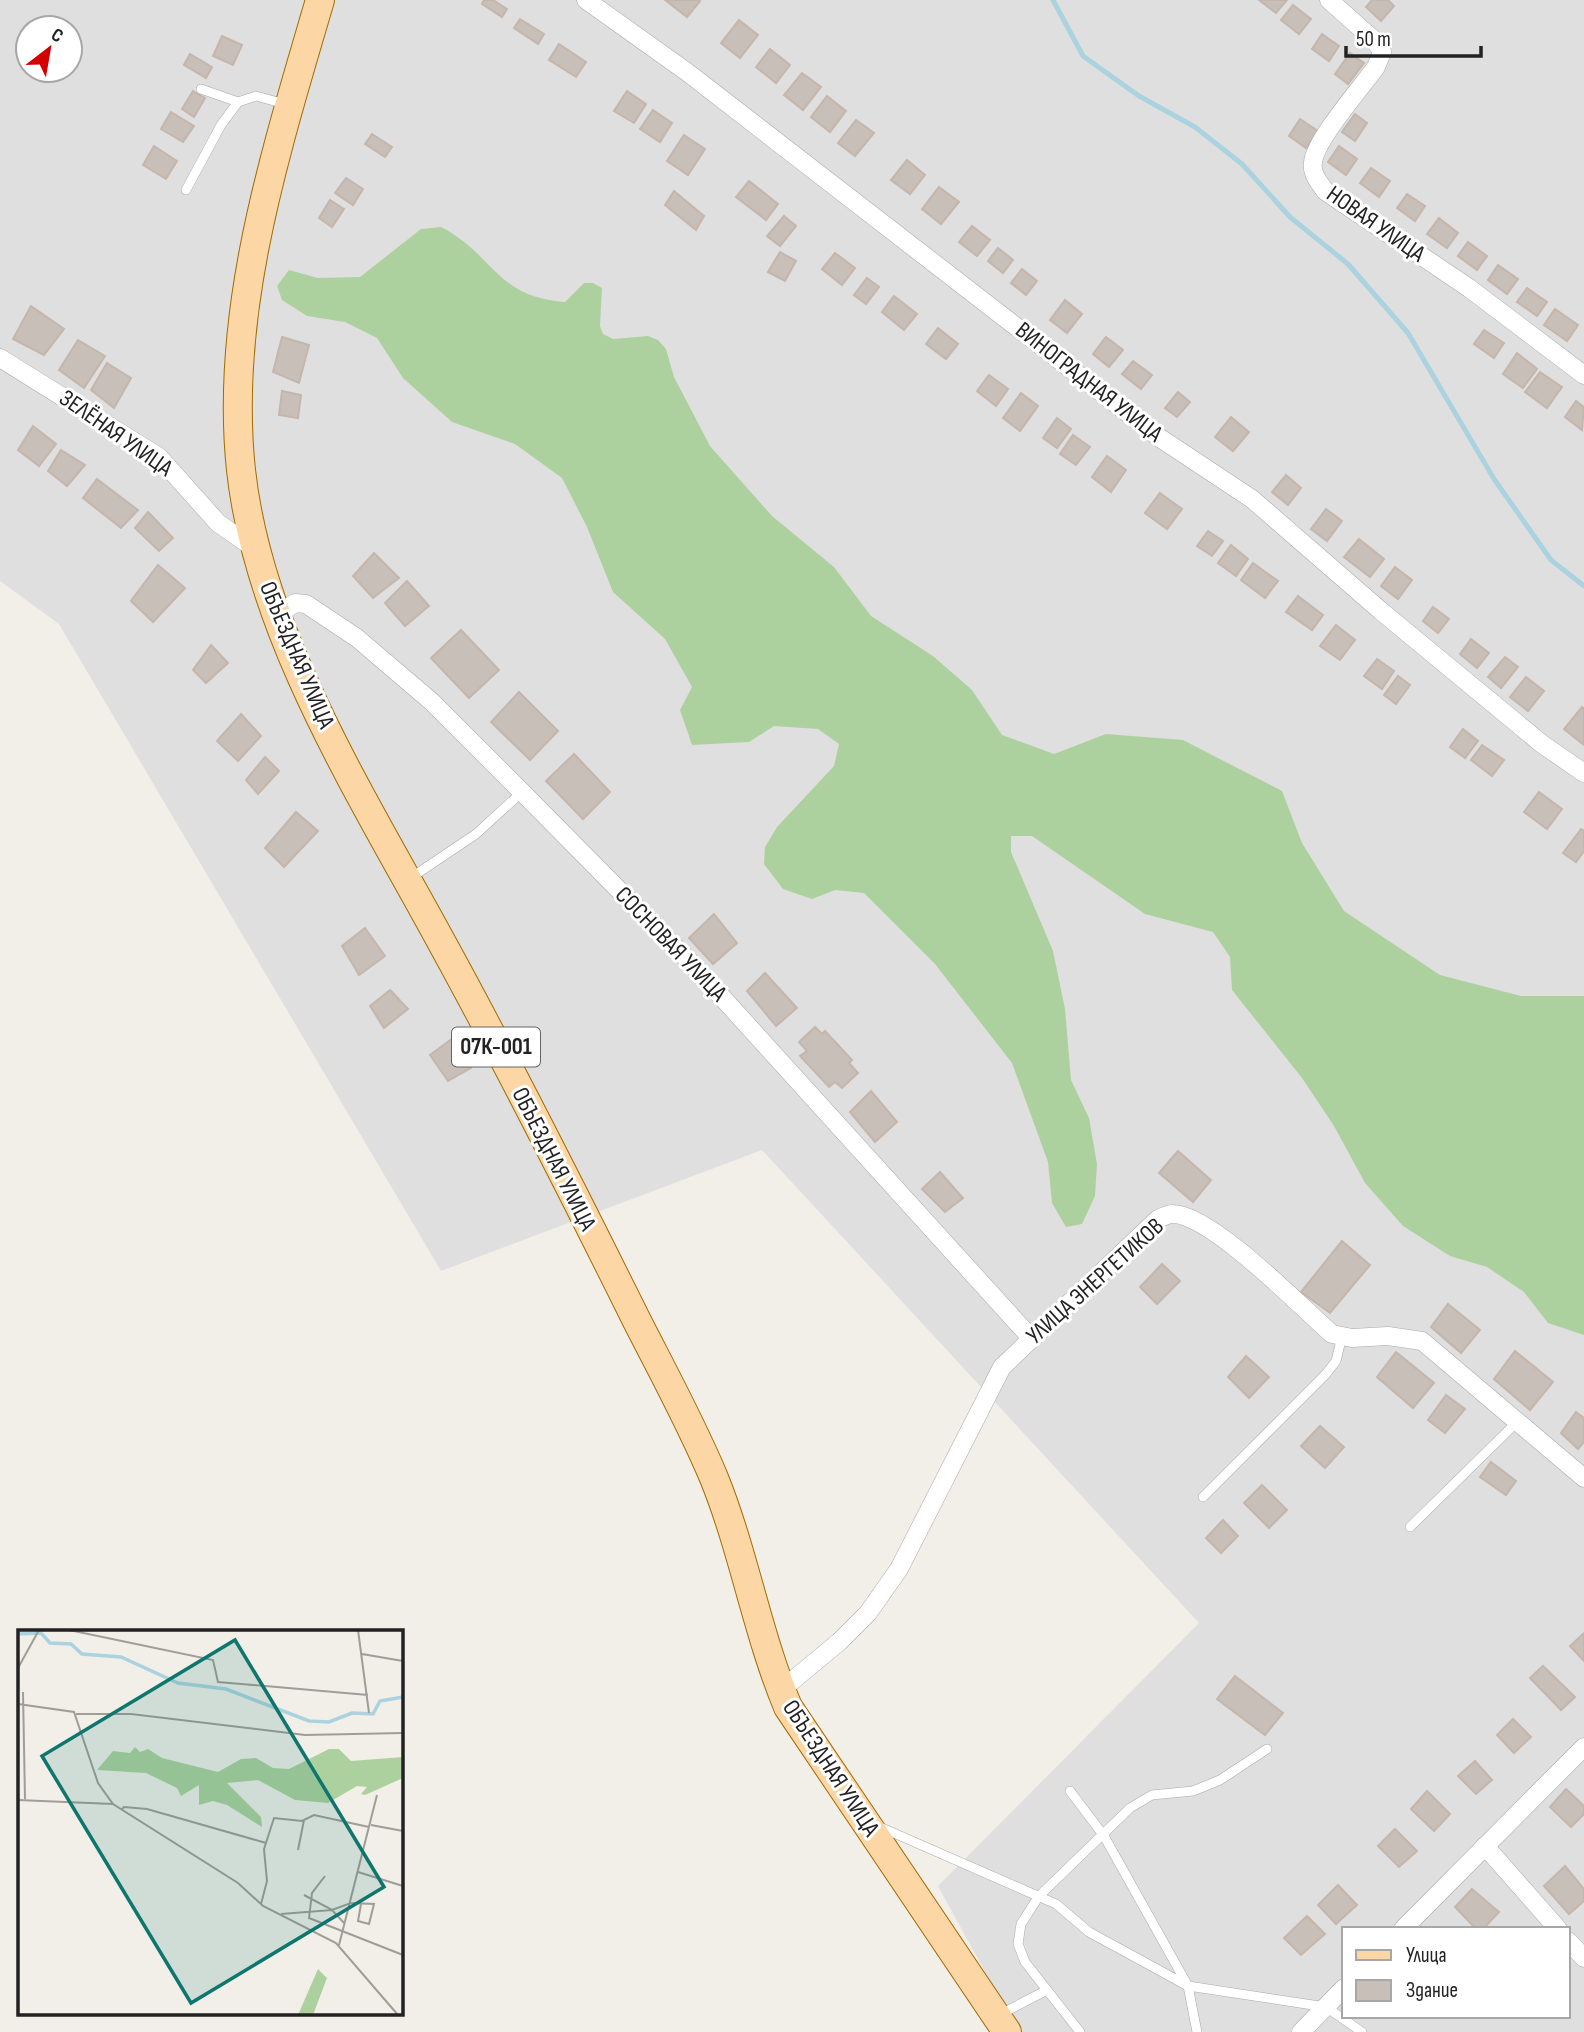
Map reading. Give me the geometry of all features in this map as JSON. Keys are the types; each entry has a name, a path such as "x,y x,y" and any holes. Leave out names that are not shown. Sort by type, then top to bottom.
{"main road":[{"name":"ОБЪЕЗДНАЯ УЛИЦА","path":"320,0 256,239 238,366 241,469 254,548 276,617 348,775 407,880 637,1319 715,1480 788,1707 1002,2024"}],"street":[{"name":"ВИНОГРАДНАЯ УЛИЦА","path":"586,0 687,72 1160,438 1252,499 1381,611 1542,744 1584,773"},
{"name":"НОВАЯ УЛИЦА","path":"1329,0 1376,42 1382,52 1376,67 1318,145 1312,163 1315,178 1325,191 1469,288 1584,375"},
{"name":"ЗЕЛЁНАЯ УЛИЦА","path":"0,358 159,457 218,523 254,548"},
{"name":"СОСНОВАЯ УЛИЦА","path":"276,617 295,603 306,604 357,638 432,702 691,963 1031,1338"},
{"name":"УЛИЦА ЭНЕРГЕТИКОВ","path":"781,1690 869,1613 899,1569 1002,1367 1158,1219 1172,1214 1196,1220 1227,1241 1332,1334 1342,1336"},
{"path":"1342,1336 1388,1336 1422,1341 1584,1478"},
{"path":"1405,1927 1584,1747"},
{"path":"1485,1846 1556,1927"},
{"path":"1570,1943 1584,1958"},
{"path":"1301,2032 1342,1990"}],"lane":[{"path":"201,89 238,102"},
{"path":"186,190 221,125 238,102 257,96 290,105"},
{"path":"407,880 476,834 522,792"},
{"path":"1203,1497 1326,1374 1336,1361 1342,1336"},
{"path":"1410,1527 1518,1422"},
{"path":"1080,2032 1025,1962 1018,1944 1021,1924 1039,1896 1130,1808 1152,1795 1193,1791 1220,1780 1267,1748"},
{"path":"1070,1791 1104,1836 1188,1986 1197,2032"},
{"path":"865,1820 1056,1904 1089,1932 1188,1986 1326,2007 1362,2032"},
{"path":"1002,2024 1048,1990"}],"shaded area":[{"path":"0,0 1584,0 1584,2032 1018,2032 938,1886 1199,1623 762,1150 441,1271 59,624 0,581"}],"green space":[{"path":"441,227 459,238 509,283 524,292 565,302 584,283 593,283 602,288 600,326 603,334 613,339 648,336 658,340 666,349 674,377 710,446 772,516 834,567 871,616 933,656 972,690 1002,735 1054,754 1106,734 1183,740 1282,791 1302,843 1344,911 1440,975 1521,996 1584,996 1584,1335 1548,1323 1524,1292 1487,1267 1450,1256 1403,1226 1365,1183 1334,1126 1302,1078 1232,990 1230,957 1213,932 1145,914 1032,836 1011,836 1011,852 1053,951 1065,1009 1071,1080 1089,1118 1097,1164 1095,1196 1082,1224 1066,1227 1052,1203 1048,1162 1012,1063 935,964 864,893 835,890 812,899 783,889 764,864 765,847 777,827 834,766 839,744 818,729 774,726 749,742 692,745 680,710 692,687 665,639 613,592 587,527 562,478 515,444 452,422 403,378 377,338 345,322 307,316 282,300 277,286 289,270 318,278 360,277 421,229"}],"building":[{"path":"484,0 493,0 507,9 502,17 482,4"},
{"path":"665,0 699,0 700,1 687,17"},
{"path":"1259,0 1287,0 1276,13"},
{"path":"1372,0 1388,0 1394,6 1381,21 1366,7"},
{"path":"1293,5 1311,19 1299,34 1281,20"},
{"path":"520,19 544,34 538,44 514,28"},
{"path":"739,20 758,35 740,58 721,43"},
{"path":"1322,34 1339,46 1329,61 1312,49"},
{"path":"222,36 242,45 233,65 213,56"},
{"path":"559,44 586,62 576,77 549,60"},
{"path":"770,49 790,65 776,83 756,67"},
{"path":"1350,53 1364,63 1348,84 1335,74"},
{"path":"190,54 212,67 206,78 184,65"},
{"path":"802,73 821,87 803,110 784,95"},
{"path":"193,91 205,98 194,117 182,109"},
{"path":"627,91 646,104 634,123 614,111"},
{"path":"827,96 846,111 830,132 811,117"},
{"path":"653,110 672,123 660,142 640,129"},
{"path":"171,112 194,126 183,142 161,129"},
{"path":"1355,114 1367,123 1355,141 1342,132"},
{"path":"1300,119 1318,131 1306,148 1289,136"},
{"path":"856,120 874,133 855,156 838,143"},
{"path":"372,134 392,147 385,157 365,144"},
{"path":"684,135 705,149 688,175 667,161"},
{"path":"154,146 177,161 166,179 143,165"},
{"path":"1339,146 1357,159 1346,175 1328,162"},
{"path":"907,160 925,175 910,194 891,180"},
{"path":"1371,168 1390,181 1379,197 1360,183"},
{"path":"346,178 363,189 353,205 335,193"},
{"path":"749,181 778,204 766,220 736,197"},
{"path":"939,187 959,202 941,224 922,209"},
{"path":"674,191 704,216 696,230 665,205"},
{"path":"1407,194 1425,206 1415,221 1397,208"},
{"path":"330,200 344,209 332,227 319,218"},
{"path":"784,216 796,226 780,246 767,236"},
{"path":"1439,218 1458,233 1447,248 1427,234"},
{"path":"972,226 990,240 977,256 959,242"},
{"path":"1468,242 1487,256 1477,270 1458,256"},
{"path":"998,248 1013,260 1003,273 988,261"},
{"path":"780,252 796,261 785,281 768,272"},
{"path":"835,253 855,268 842,285 822,269"},
{"path":"1498,265 1518,279 1507,294 1488,280"},
{"path":"1022,269 1037,281 1026,295 1011,283"},
{"path":"867,278 879,287 866,304 854,295"},
{"path":"1527,288 1547,302 1537,316 1517,302"},
{"path":"894,296 917,314 904,330 882,312"},
{"path":"1065,300 1082,314 1067,333 1050,320"},
{"path":"31,306 64,329 44,355 13,339"},
{"path":"1555,309 1578,325 1567,341 1544,325"},
{"path":"938,328 958,344 946,359 926,344"},
{"path":"1484,330 1504,343 1494,358 1474,344"},
{"path":"282,337 309,345 299,383 273,372"},
{"path":"1106,337 1123,350 1109,367 1093,354"},
{"path":"78,340 105,356 84,388 59,370"},
{"path":"1517,353 1537,369 1523,388 1503,374"},
{"path":"1133,361 1152,375 1141,389 1122,374"},
{"path":"107,363 131,378 114,408 91,390"},
{"path":"1540,372 1562,387 1547,408 1525,392"},
{"path":"989,375 1008,389 996,406 977,391"},
{"path":"282,391 301,395 298,418 279,415"},
{"path":"1178,392 1190,402 1177,417 1165,408"},
{"path":"1021,393 1038,406 1020,431 1003,418"},
{"path":"1576,401 1584,407 1582,430 1565,417"},
{"path":"1231,417 1249,432 1233,451 1215,437"},
{"path":"1057,418 1071,429 1057,448 1043,438"},
{"path":"33,426 56,444 39,466 18,450"},
{"path":"1073,435 1090,447 1076,465 1060,454"},
{"path":"61,450 85,465 67,486 48,471"},
{"path":"1107,456 1126,470 1111,492 1092,477"},
{"path":"1286,475 1301,488 1288,505 1272,492"},
{"path":"97,479 138,510 121,528 83,498"},
{"path":"1160,493 1182,509 1167,529 1145,513"},
{"path":"1326,509 1342,521 1327,541 1311,529"},
{"path":"148,512 173,538 159,551 135,528"},
{"path":"1208,531 1223,541 1212,556 1197,546"},
{"path":"1359,539 1384,559 1370,577 1344,557"},
{"path":"1231,545 1248,559 1236,576 1218,563"},
{"path":"374,553 399,578 373,598 353,576"},
{"path":"1253,563 1278,581 1265,598 1241,580"},
{"path":"158,565 185,588 153,622 131,601"},
{"path":"1395,567 1412,580 1398,599 1381,586"},
{"path":"407,581 429,606 405,626 385,603"},
{"path":"1298,596 1323,615 1312,630 1286,612"},
{"path":"1433,607 1449,619 1438,633 1423,621"},
{"path":"1336,625 1355,640 1340,660 1320,646"},
{"path":"461,630 499,670 469,698 431,658"},
{"path":"1471,639 1489,653 1477,668 1460,654"},
{"path":"211,645 228,663 206,683 193,670"},
{"path":"1505,657 1518,667 1501,688 1488,677"},
{"path":"1377,659 1394,671 1382,689 1364,676"},
{"path":"1398,676 1410,685 1396,704 1384,695"},
{"path":"1526,677 1544,691 1528,711 1510,697"},
{"path":"519,692 558,731 530,760 491,722"},
{"path":"1582,707 1584,709 1584,745 1564,729"},
{"path":"241,714 261,736 238,761 217,741"},
{"path":"1463,729 1478,741 1465,758 1450,747"},
{"path":"1482,745 1504,760 1492,776 1471,760"},
{"path":"574,754 610,792 583,819 546,781"},
{"path":"265,757 279,771 258,794 246,780"},
{"path":"1539,792 1562,809 1547,829 1524,812"},
{"path":"296,812 318,831 284,867 265,848"},
{"path":"1581,829 1584,831 1584,851 1576,862 1563,853"},
{"path":"714,914 737,943 713,964 689,938"},
{"path":"365,928 385,956 359,975 342,946"},
{"path":"765,973 797,1008 776,1026 747,991"},
{"path":"390,990 408,1009 384,1028 370,1006"},
{"path":"815,1027 822,1034 825,1031 852,1060 849,1063 858,1073 842,1088 835,1082 829,1087 800,1056 807,1051 799,1042"},
{"path":"452,1039 471,1068 448,1081 430,1055"},
{"path":"871,1091 897,1122 875,1142 850,1112"},
{"path":"1178,1151 1211,1180 1193,1202 1159,1173"},
{"path":"940,1172 963,1198 945,1212 922,1189"},
{"path":"1342,1241 1370,1265 1330,1313 1301,1292"},
{"path":"1162,1264 1180,1281 1157,1304 1140,1287"},
{"path":"1448,1304 1480,1330 1461,1353 1431,1327"},
{"path":"1515,1351 1553,1382 1530,1410 1494,1379"},
{"path":"1396,1352 1434,1383 1413,1408 1377,1377"},
{"path":"1246,1356 1269,1377 1249,1398 1228,1377"},
{"path":"1446,1395 1465,1409 1445,1433 1428,1420"},
{"path":"1576,1412 1584,1418 1584,1442 1578,1449 1561,1433"},
{"path":"1320,1426 1344,1447 1325,1468 1301,1446"},
{"path":"1491,1462 1516,1481 1506,1495 1480,1477"},
{"path":"1262,1485 1287,1510 1269,1528 1244,1503"},
{"path":"1223,1520 1238,1536 1221,1553 1206,1538"},
{"path":"1584,1633 1584,1661 1570,1646"},
{"path":"1543,1666 1575,1697 1561,1710 1530,1678"},
{"path":"1235,1676 1283,1713 1265,1735 1217,1699"},
{"path":"1513,1719 1531,1737 1514,1753 1497,1735"},
{"path":"1475,1761 1492,1780 1476,1794 1458,1776"},
{"path":"1566,1789 1584,1806 1584,1814 1571,1827 1550,1807"},
{"path":"1427,1791 1450,1814 1434,1831 1411,1809"},
{"path":"1395,1829 1417,1851 1399,1867 1378,1846"},
{"path":"1565,1866 1584,1889 1584,1901 1569,1914 1544,1886"},
{"path":"1338,1885 1357,1905 1336,1924 1318,1905"},
{"path":"1472,1889 1499,1912 1485,1927 1474,1927 1455,1907"},
{"path":"1307,1916 1325,1934 1301,1955 1284,1938"}],"waterway":[{"path":"1053,0 1083,56 1139,96 1195,127 1242,164 1290,217 1348,264 1408,333 1494,479 1551,560 1584,586"}]}
